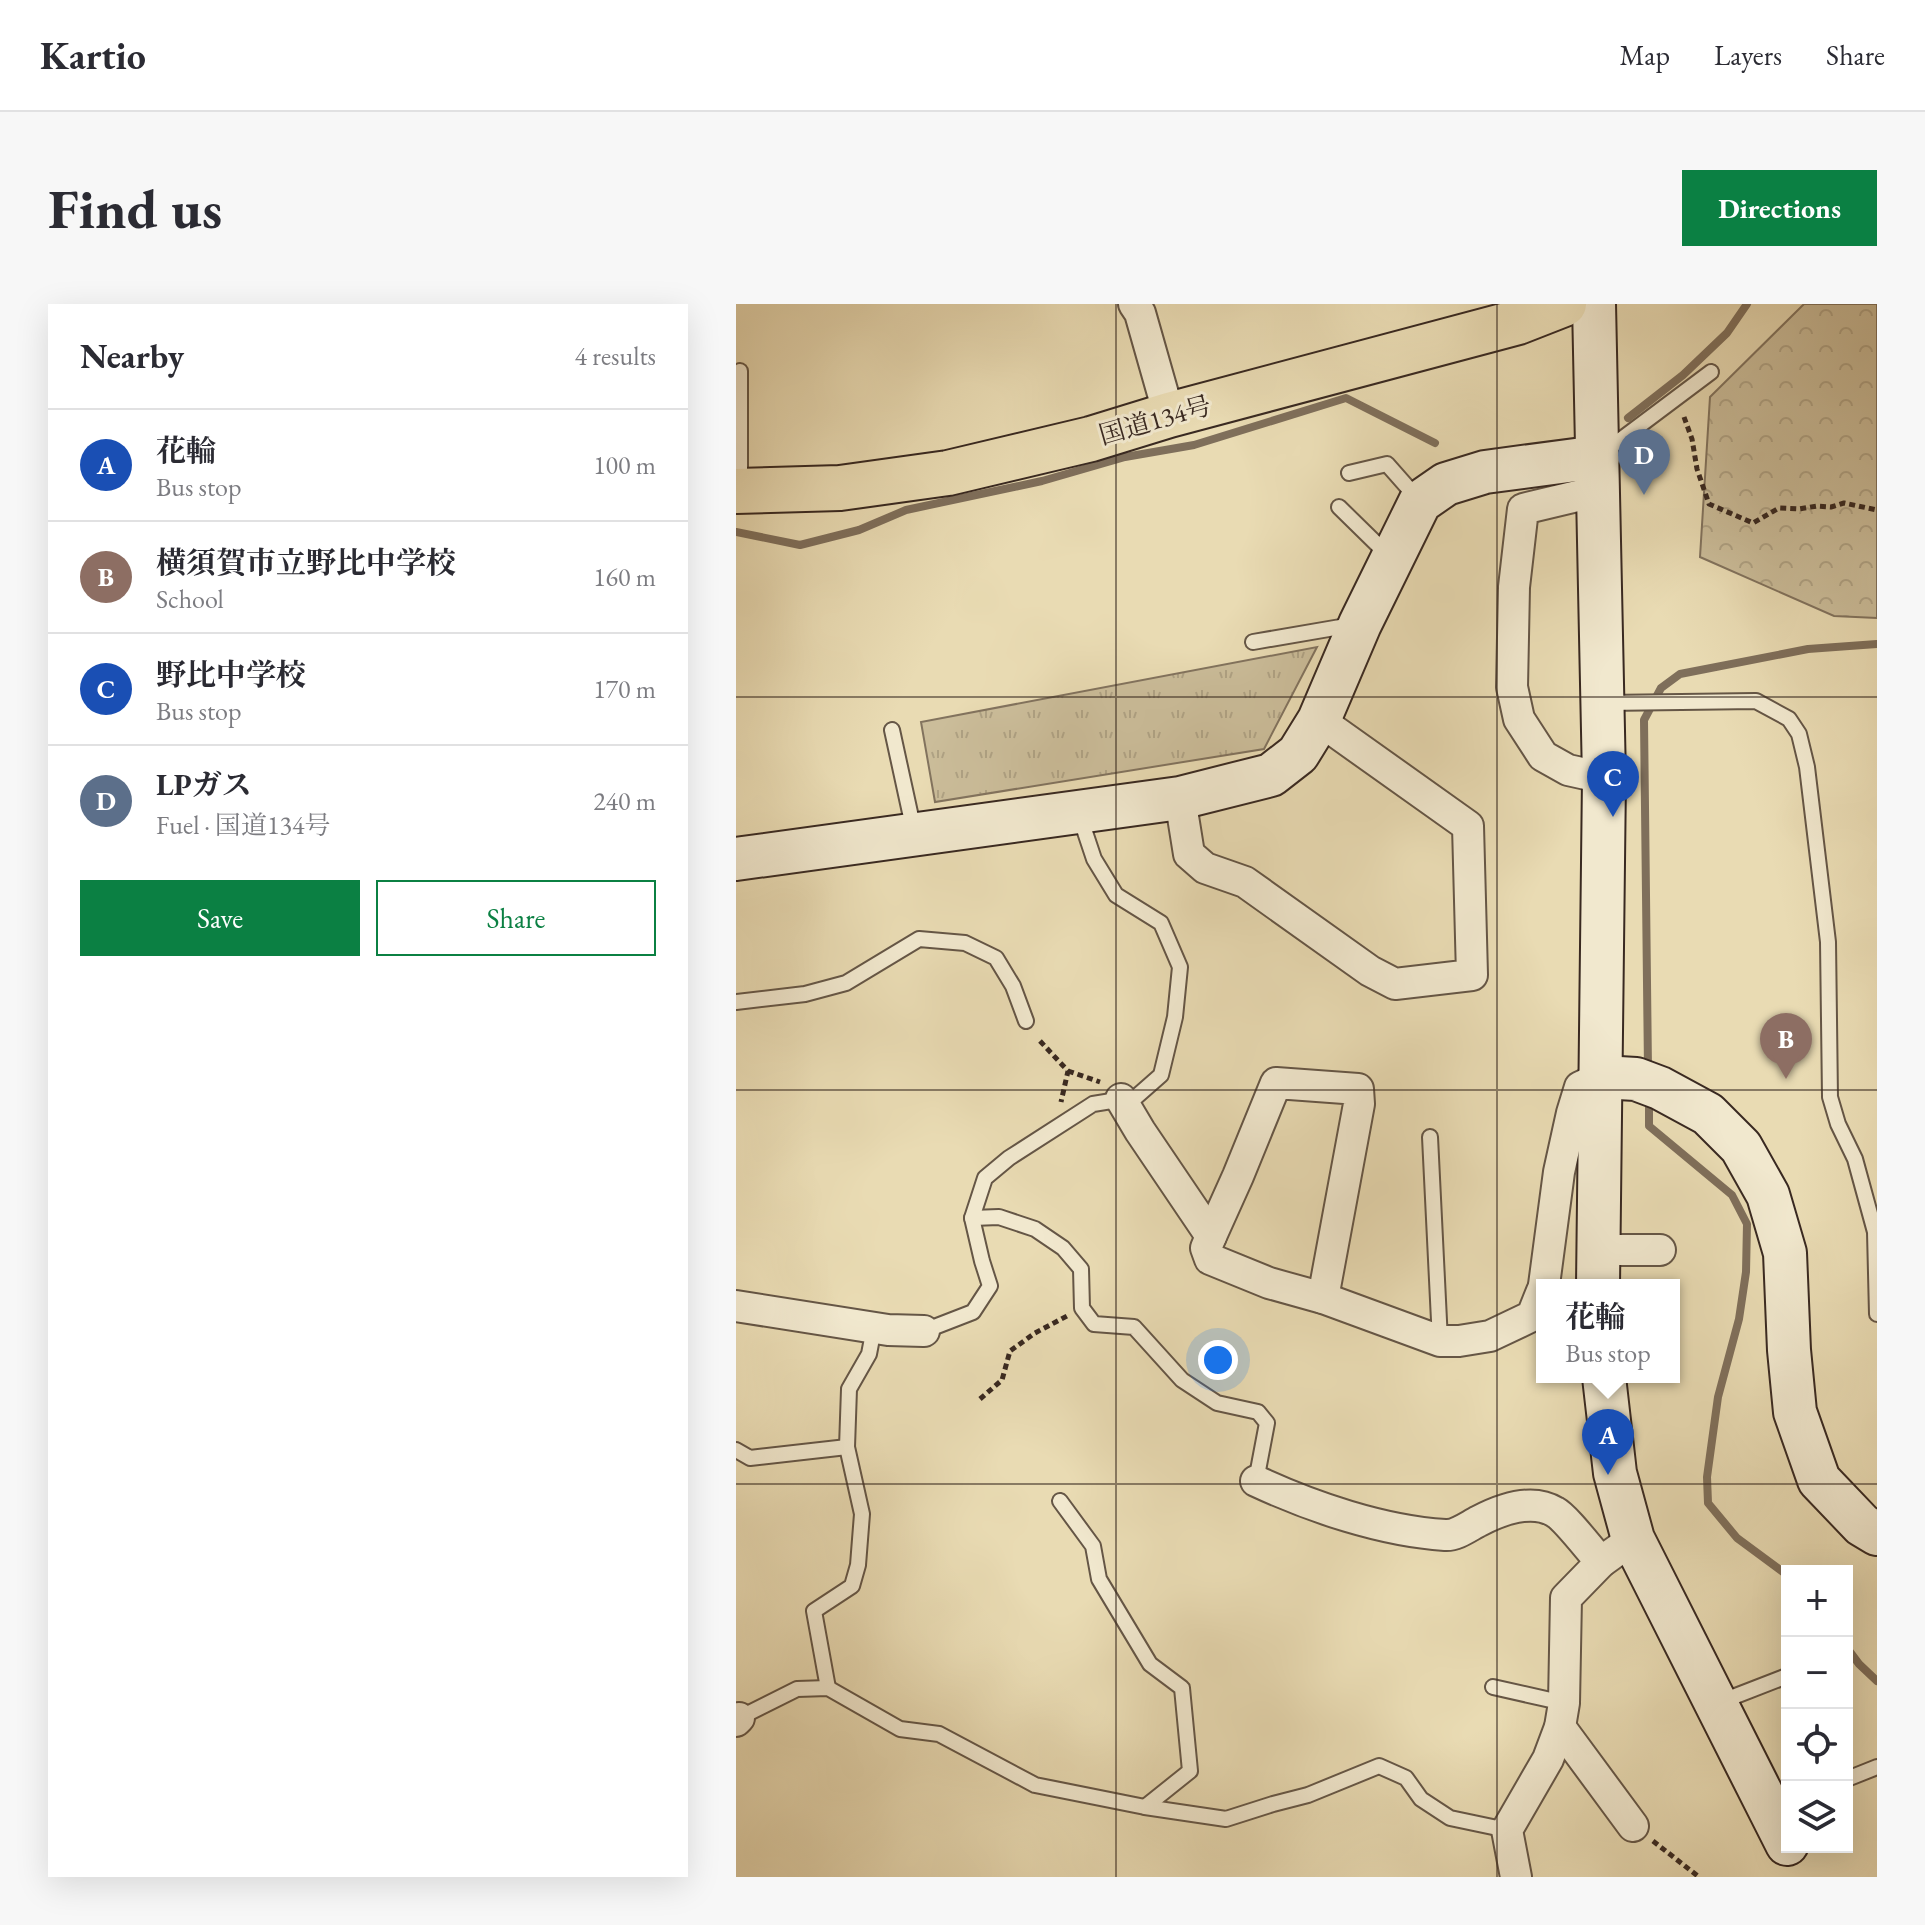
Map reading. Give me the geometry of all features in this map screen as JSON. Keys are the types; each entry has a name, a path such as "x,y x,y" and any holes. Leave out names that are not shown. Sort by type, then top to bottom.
{"highway":[{"name":"国道134号","path":"738,491 840,488 948,473 1091,439 1169,415 1518,322 1564,304"}],"street":[{"path":"1134,304 1140,313 1169,415"},
{"path":"1594,304 1598,474 1621,703 1604,778 1632,1081 1598,1267 1660,1250"},
{"path":"736,859 1180,798 1271,775 1298,754 1319,720 1360,624 1420,502 1446,484 1485,472 1598,474"},
{"path":"1598,474 1523,509 1514,587 1512,687 1519,719 1543,756 1568,770 1604,778"},
{"path":"1180,798 1189,854 1205,868 1245,882 1370,971 1395,984 1472,975 1468,826 1319,720"},
{"path":"1545,1279 1559,1172 1580,1087 1632,1081 1708,1114 1741,1147 1768,1195 1785,1253 1795,1412 1819,1480 1862,1525 1877,1534"},
{"path":"1323,1298 1359,1104 1358,1089 1276,1083 1206,1248 1210,1259 1269,1283 1323,1298 1440,1341 1490,1336 1532,1316 1536,1306"},
{"path":"1121,1099 1211,1236"},
{"path":"736,1306 888,1330 924,1331"},
{"path":"1514,1876 1507,1830 1548,1759 1562,1715 1566,1598 1617,1550 1615,1473 1605,1383"},
{"path":"1256,1481 1342,1515 1450,1536 1499,1511 1536,1505 1556,1512 1617,1550 1716,1704 1781,1822"},
{"path":"1562,1715 1633,1826"},
{"path":"1794,1853 1803,1877"}],"lane":[{"path":"738,491 740,371"},
{"path":"1598,474 1677,397 1711,372"},
{"path":"1349,473 1387,464 1420,502"},
{"path":"1339,507 1391,558"},
{"path":"1253,642 1360,624"},
{"path":"1621,703 1756,701 1789,719 1799,734 1807,767 1828,942 1830,1097 1838,1124 1855,1159 1875,1232 1877,1314"},
{"path":"892,730 915,836"},
{"path":"924,1331 973,1312 990,1286 972,1218 985,1178 1009,1158 1093,1104 1136,1097 1161,1075 1175,1017 1180,967 1161,923 1116,895 1094,859 1079,813"},
{"path":"736,1002 805,994 846,983 919,939 965,943 996,958 1013,986 1026,1021"},
{"path":"1430,1137 1440,1341"},
{"path":"972,1218 999,1217 1035,1229 1063,1248 1081,1269 1082,1308 1094,1324 1134,1327 1182,1380 1217,1403 1258,1412 1267,1423 1256,1481"},
{"path":"828,1688 814,1611 852,1586 858,1565 862,1514 847,1447 849,1389 869,1354 874,1328"},
{"path":"736,1450 750,1458 847,1447"},
{"path":"1060,1501 1093,1546 1099,1579 1150,1664 1182,1688 1190,1771 1145,1807"},
{"path":"1716,1704 1781,1678"},
{"path":"1493,1687 1562,1715"},
{"path":"738,1720 797,1689 828,1688 900,1729 939,1734 1035,1785 1226,1819 1308,1795 1379,1766 1406,1778 1421,1799 1450,1818 1507,1830"},
{"path":"1853,1777 1877,1767"}],"path":[{"path":"1677,397 1709,504 1753,523 1779,508 1831,507 1844,503 1877,510"},
{"path":"1040,1041 1068,1071 1054,1130"},
{"path":"980,1399 1002,1380 1010,1351 1035,1333 1082,1308"},
{"path":"1633,1826 1699,1877"}],"green space":[{"path":"1804,304 1877,304 1877,618 1834,616 1700,557 1710,397"},
{"path":"1317,647 1264,749 935,802 921,722"}],"waterway":[{"path":"1628,418 1683,375 1727,333 1747,304"},
{"path":"736,532 800,545 859,530 906,510 1042,481 1125,457 1194,445 1346,398 1435,443"},
{"path":"1648,1069 1644,720 1661,688 1680,674 1808,649 1877,644"},
{"path":"1649,1095 1649,1126 1732,1195 1747,1224 1746,1272 1739,1319 1718,1397 1707,1477 1708,1503 1737,1538 1781,1571"},
{"path":"1853,1656 1877,1681"}],"place":[{"name":"LPガス","path":"1644,495"},
{"name":"野比中学校","path":"1613,817"},
{"name":"横須賀市立野比中学校","path":"1786,1079"},
{"name":"花輪","path":"1608,1475"}]}
